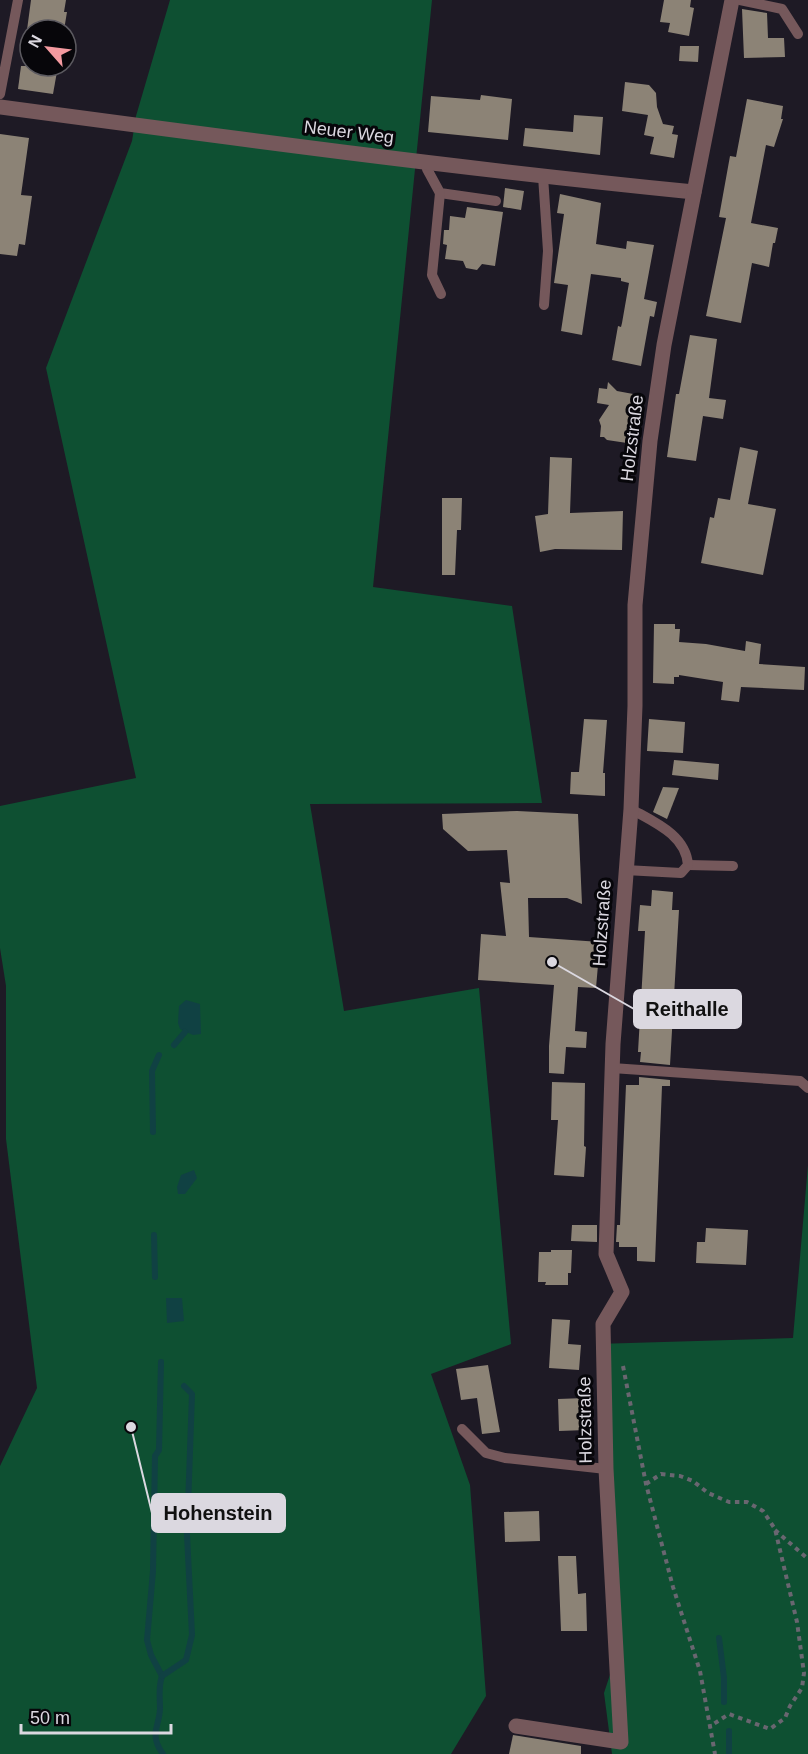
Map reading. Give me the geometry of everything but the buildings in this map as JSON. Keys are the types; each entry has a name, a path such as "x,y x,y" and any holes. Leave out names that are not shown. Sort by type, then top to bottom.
{"street":[{"name":"Holzstraße","path":"516,1726 621,1742 606,1469 603,1324 622,1292 606,1254 612,1068 631,809 635,706 635,605 650,441 664,345 732,0"},
{"name":"Neuer Weg","path":"0,106 427,162 693,192"}],"lane":[{"path":"0,94 18,0"},
{"path":"740,0 782,9 798,34"},
{"path":"427,162 427,169 440,193 432,275 441,294"},
{"path":"543,176 548,251 544,304"},
{"path":"440,193 496,201"},
{"path":"625,870 681,873 688,865 688,856 684,847 670,833 631,809"},
{"path":"688,865 733,866"},
{"path":"612,1068 800,1081 808,1089"},
{"path":"462,1429 486,1454 606,1469"}],"path":[{"path":"619,1357 646,1484 673,1587 700,1671 715,1754"},
{"path":"646,1484 661,1474 680,1476 693,1481 708,1493 729,1502 747,1502 763,1511 775,1529 808,1559"},
{"path":"709,1728 729,1714 770,1729 785,1718 802,1688 804,1672 797,1622 775,1529"}],"green space":[{"path":"170,0 432,0 373,587 512,606 542,803 310,804 344,1011 479,988 511,1344 431,1374 470,1485 486,1696 451,1754 0,1754 0,1466 37,1388 6,1139 6,986 0,948 0,806 136,778 46,368 132,141 136,116"},
{"path":"808,1165 808,1754 612,1754 604,1693 621,1641 596,1344 793,1338"}],"shaded area":[{"path":"186,1000 200,1004 201,1034 193,1035 180,1029 179,1006"},
{"path":"194,1170 197,1178 185,1194 178,1194 177,1187 181,1175"},
{"path":"166,1298 182,1298 184,1321 167,1323"}],"waterway":[{"path":"174,1045 185,1032"},
{"path":"153,1132 152,1071 159,1055"},
{"path":"154,1235 155,1277"},
{"path":"161,1362 159,1450 155,1456 153,1571 147,1640 151,1655 162,1676 156,1741 163,1754"},
{"path":"162,1676 186,1660 192,1635 187,1535 192,1394 184,1386"},
{"path":"719,1638 724,1678 724,1702"},
{"path":"729,1731 729,1754"}],"place":[{"name":"Reithalle","path":"552,962"},
{"name":"Hohenstein","path":"131,1427"}]}
